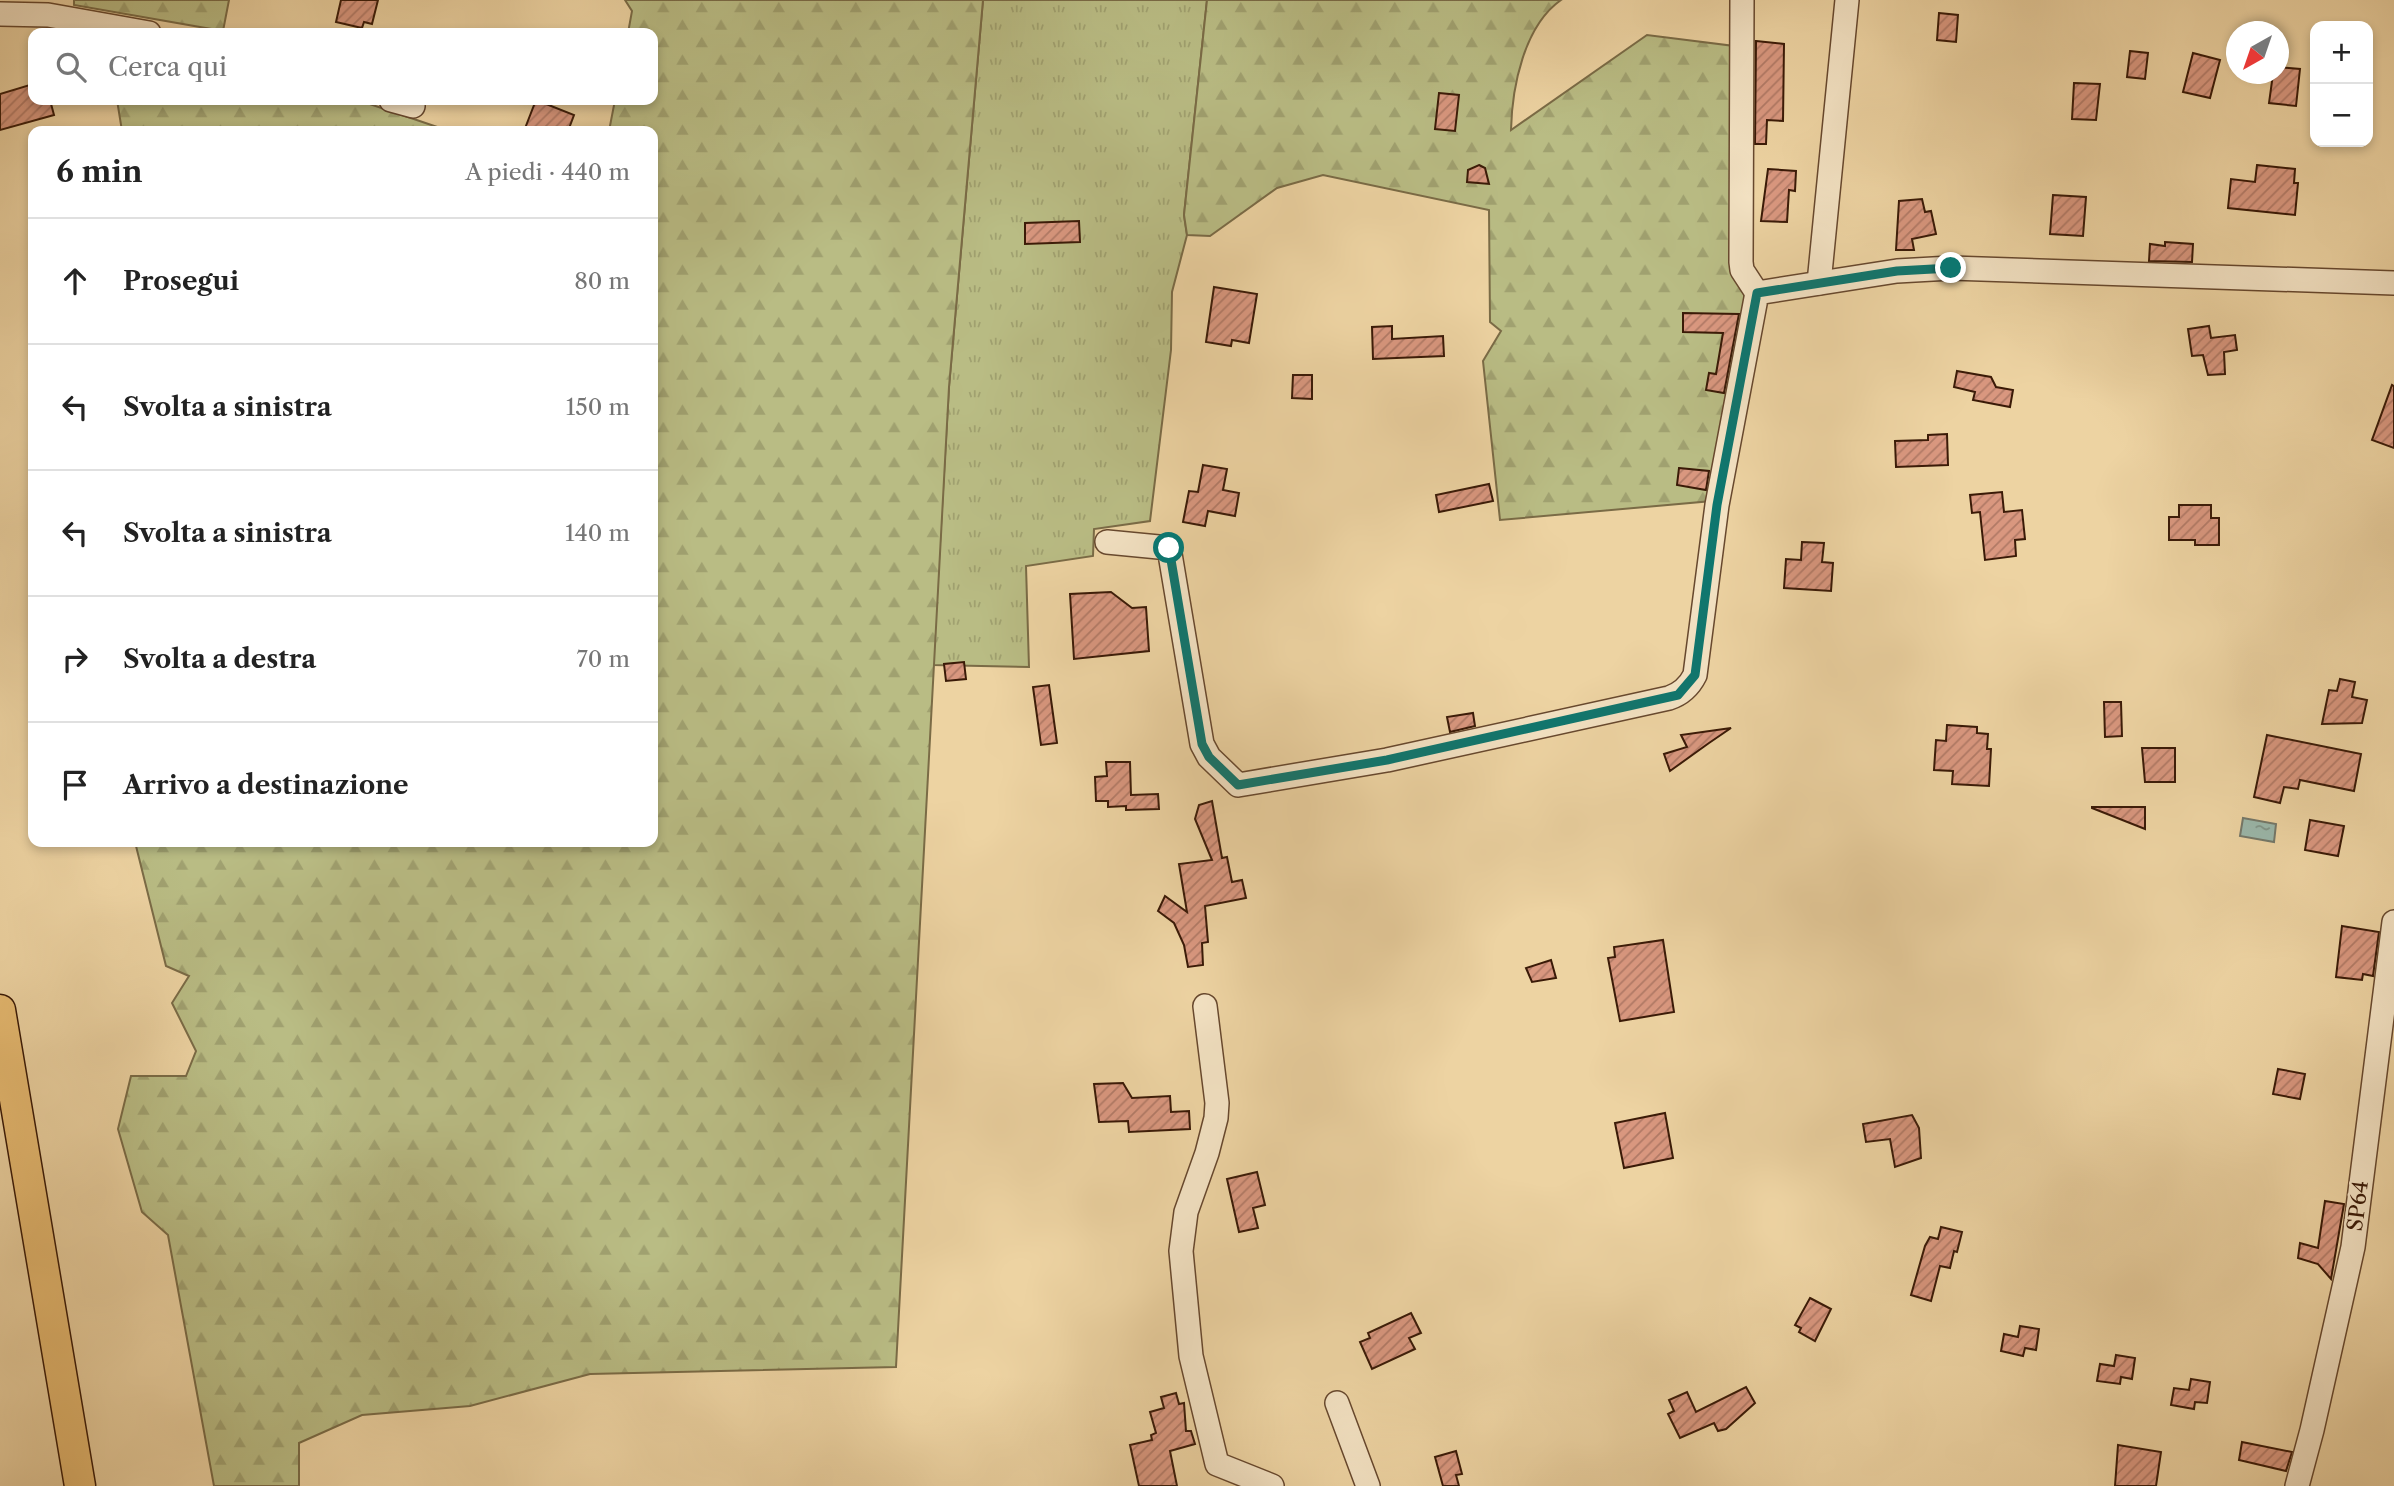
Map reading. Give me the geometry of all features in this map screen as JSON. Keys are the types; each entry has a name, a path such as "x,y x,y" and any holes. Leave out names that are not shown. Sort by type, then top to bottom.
{"main road":[{"path":"0,1010 80,1486"}],"street":[{"path":"1107,542 1169,548 1202,744 1209,757 1238,785 1387,760 1678,695 1695,675 1717,505 1757,293 1742,270 1741,262 1742,0"},
{"path":"1819,283 1847,0"},
{"path":"0,14 48,15 121,28"},
{"path":"1757,293 1897,271 1951,268 2394,284"},
{"name":"SP64","path":"2297,1486 2353,1247 2394,922"},
{"path":"1205,1006 1217,1103 1213,1134 1186,1212 1182,1233 1182,1273 1191,1356 1217,1464 1272,1486"},
{"path":"1337,1403 1368,1486"}],"green space":[{"path":"74,0 229,0 224,28 206,28 74,5"},
{"path":"625,0 983,0 949,387 896,1367 590,1374 470,1406 362,1415 299,1443 299,1486 214,1486 168,1235 142,1212 118,1129 131,1076 186,1076 196,1051 172,1003 189,976 166,966 136,847 658,847 658,126 610,126 614,105 658,105 658,28 629,28 632,11"},
{"path":"983,0 1207,0 1184,215 1187,235 1172,292 1171,350 1150,521 1094,529 1093,556 1026,566 1029,667 933,665 949,387"},
{"path":"1207,0 1561,0 1548,11 1538,25 1522,59 1514,95 1511,130 1647,35 1734,46 1750,296 1712,501 1500,520 1483,361 1501,331 1490,322 1489,210 1323,175 1277,188 1210,236 1187,235 1184,215"},
{"path":"118,105 373,105 434,126 121,126"}],"water":[{"path":"2243,818 2276,824 2274,842 2240,836"}],"building":[{"path":"341,0 378,0 372,24 364,22 362,28 336,22"},
{"path":"1939,13 1958,15 1956,42 1937,40"},
{"path":"1756,41 1784,44 1783,121 1767,120 1766,144 1755,144"},
{"path":"2130,51 2148,53 2145,79 2127,77"},
{"path":"2193,53 2220,60 2210,98 2183,92"},
{"path":"2289,68 2300,69 2296,106 2269,103 2272,84 2289,84"},
{"path":"2074,83 2100,84 2096,120 2072,119"},
{"path":"28,86 28,105 51,105 54,115 0,130 0,94"},
{"path":"1439,93 1459,95 1455,131 1435,129"},
{"path":"534,105 549,105 574,115 570,126 526,126"},
{"path":"1479,165 1485,168 1489,184 1467,182 1468,170"},
{"path":"2257,165 2295,169 2294,183 2298,183 2295,215 2228,208 2231,179 2255,182"},
{"path":"1768,169 1796,171 1795,191 1789,190 1787,222 1761,221"},
{"path":"2053,195 2086,197 2083,236 2050,234"},
{"path":"1922,199 1925,212 1931,211 1936,234 1912,239 1914,250 1896,250 1899,201"},
{"path":"1079,221 1080,242 1025,244 1025,223"},
{"path":"2165,242 2193,244 2192,262 2149,261 2150,244 2165,246"},
{"path":"1214,287 1257,294 1249,343 1232,340 1231,346 1206,342"},
{"path":"1683,313 1739,314 1724,393 1706,390 1709,373 1716,374 1723,333 1683,332"},
{"path":"1392,326 1392,339 1443,336 1444,356 1373,359 1372,327"},
{"path":"2209,326 2211,338 2235,335 2237,350 2224,352 2225,374 2208,375 2203,355 2192,356 2188,329"},
{"path":"1957,371 1991,377 1996,387 2013,390 2010,407 1973,400 1975,392 1954,387"},
{"path":"1293,375 1312,375 1312,399 1292,398"},
{"path":"2392,385 2394,386 2394,448 2372,440"},
{"path":"1947,434 1948,465 1896,467 1895,441 1928,440 1928,435"},
{"path":"1203,465 1227,469 1223,490 1239,493 1235,516 1208,511 1205,526 1183,522 1189,491 1198,492"},
{"path":"1679,468 1709,471 1706,490 1677,485"},
{"path":"1489,484 1493,501 1439,512 1436,495"},
{"path":"2002,492 2004,512 2022,510 2025,539 2015,540 2016,556 1985,560 1980,512 1972,513 1970,495"},
{"path":"2179,505 2211,505 2211,518 2219,518 2219,545 2195,545 2195,540 2169,540 2169,517 2179,517"},
{"path":"1802,542 1824,543 1822,562 1833,563 1831,591 1784,588 1786,559 1801,560"},
{"path":"1111,592 1132,608 1146,607 1149,651 1074,659 1070,594"},
{"path":"964,662 966,679 946,681 944,664"},
{"path":"2340,679 2355,682 2352,697 2367,700 2362,723 2322,724 2329,690 2337,691"},
{"path":"1049,685 1057,743 1041,745 1033,687"},
{"path":"2104,702 2121,702 2122,736 2105,737"},
{"path":"1473,713 1475,726 1450,732 1447,717"},
{"path":"1947,725 1977,727 1977,733 1988,734 1987,749 1991,749 1989,786 1952,784 1953,771 1934,770 1936,740 1946,741"},
{"path":"1731,728 1670,771 1664,754 1687,747 1681,735"},
{"path":"2267,735 2361,754 2354,791 2300,780 2298,789 2284,787 2280,803 2254,797"},
{"path":"2142,748 2175,748 2175,782 2145,782"},
{"path":"1106,762 1130,762 1131,795 1158,794 1159,809 1126,810 1126,806 1108,807 1108,801 1096,801 1095,777 1107,776"},
{"path":"1212,801 1222,858 1227,857 1232,882 1242,880 1246,898 1205,906 1208,942 1202,943 1203,965 1188,967 1184,945 1174,923 1158,911 1165,896 1187,912 1179,864 1212,860 1195,819 1199,805"},
{"path":"2145,807 2145,829 2092,808"},
{"path":"2310,820 2344,826 2338,856 2305,850"},
{"path":"2342,926 2379,932 2373,976 2363,974 2362,980 2336,977"},
{"path":"1663,940 1674,1012 1620,1021 1608,958 1615,957 1614,947"},
{"path":"1551,960 1556,978 1532,982 1526,968"},
{"path":"2278,1069 2305,1074 2300,1099 2273,1094"},
{"path":"1123,1083 1132,1098 1170,1096 1171,1112 1189,1111 1190,1129 1129,1132 1128,1121 1099,1122 1094,1084"},
{"path":"1665,1113 1673,1158 1624,1168 1615,1123"},
{"path":"1912,1115 1919,1128 1921,1158 1895,1167 1890,1139 1866,1142 1863,1124"},
{"path":"1257,1172 1265,1205 1253,1208 1258,1228 1239,1232 1227,1179"},
{"path":"2325,1201 2344,1204 2331,1279 2318,1264 2298,1258 2300,1243 2318,1248"},
{"path":"1941,1227 1962,1232 1950,1268 1940,1266 1931,1301 1911,1295 1925,1246 1930,1237 1938,1239"},
{"path":"1810,1298 1831,1309 1815,1341 1799,1332 1801,1328 1795,1325"},
{"path":"1411,1313 1421,1333 1409,1338 1415,1349 1372,1369 1360,1342 1370,1338 1368,1333"},
{"path":"2020,1326 2039,1329 2036,1350 2025,1348 2023,1356 2001,1351 2004,1334 2018,1337"},
{"path":"2116,1355 2135,1358 2132,1379 2121,1377 2120,1384 2097,1381 2100,1364 2114,1366"},
{"path":"2191,1379 2210,1382 2207,1403 2195,1402 2194,1409 2171,1405 2174,1388 2189,1390"},
{"path":"1746,1387 1755,1403 1726,1429 1718,1431 1714,1423 1680,1438 1668,1414 1674,1411 1669,1400 1687,1392 1696,1412"},
{"path":"1176,1393 1179,1404 1184,1403 1186,1431 1191,1431 1195,1444 1170,1451 1177,1486 1139,1486 1130,1445 1152,1440 1151,1435 1156,1433 1150,1412 1164,1408 1161,1397"},
{"path":"2242,1442 2292,1452 2286,1471 2239,1460"},
{"path":"2118,1445 2161,1452 2156,1486 2115,1486"},
{"path":"1456,1451 1462,1474 1456,1475 1459,1486 1443,1486 1435,1457"}],"route":[{"path":"1169,548 1202,744 1209,757 1238,785 1387,760 1678,695 1691,683 1695,675 1717,505 1757,293 1897,271 1951,268"}]}
